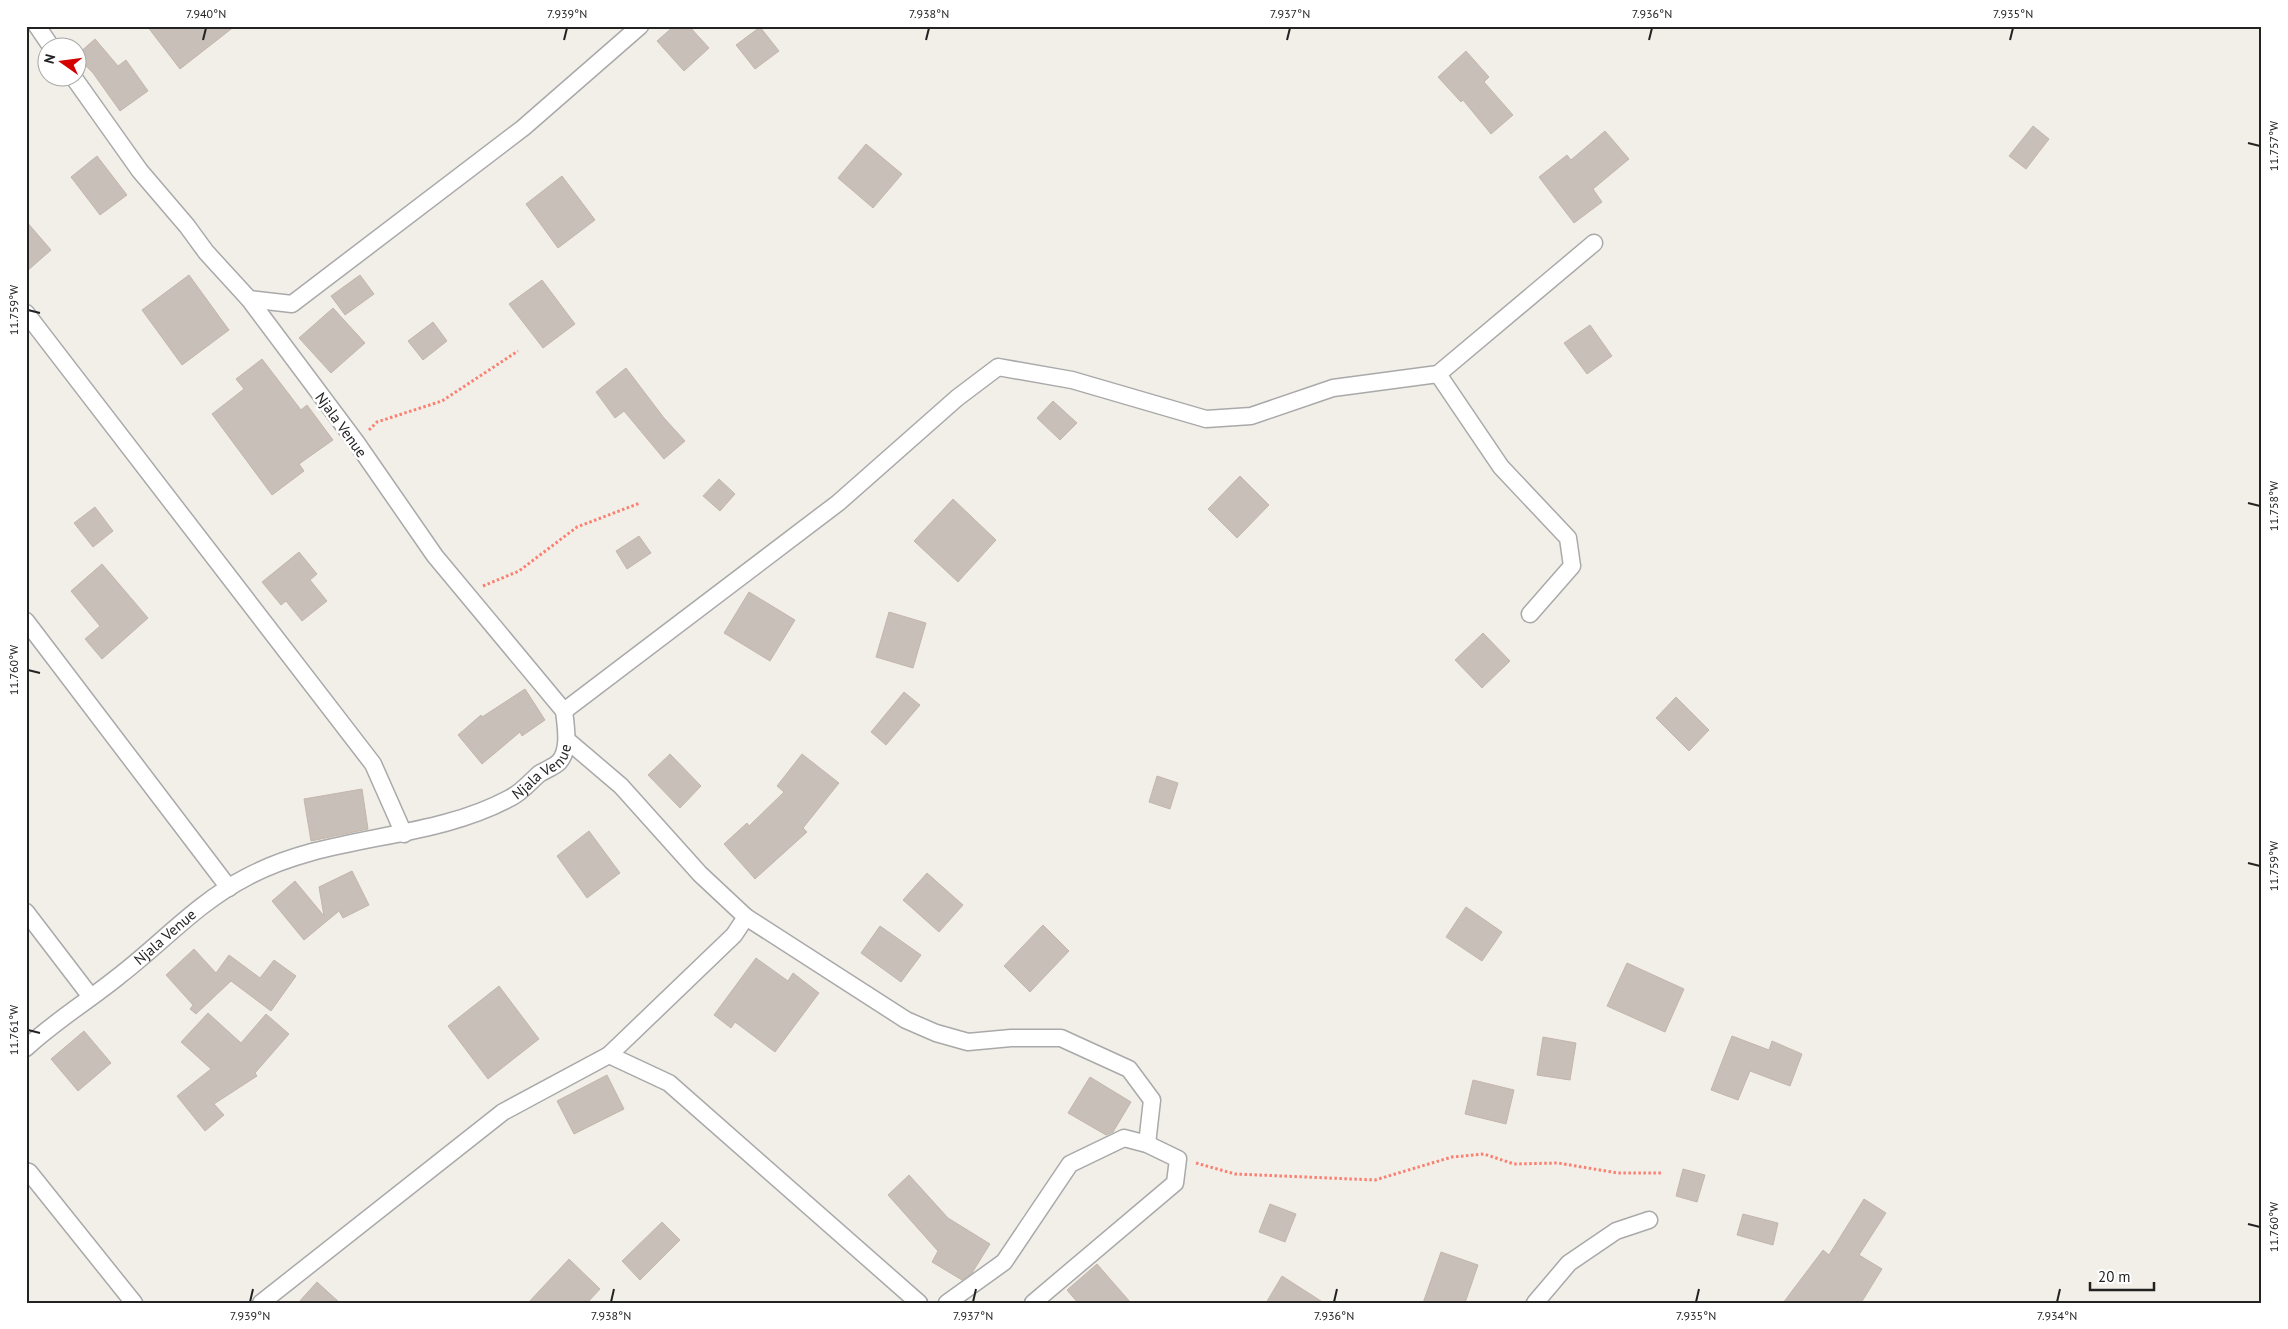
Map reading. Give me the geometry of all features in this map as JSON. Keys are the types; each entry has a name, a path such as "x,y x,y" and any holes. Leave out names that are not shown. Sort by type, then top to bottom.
{"street":[{"path":"37,26 45,38"},
{"path":"249,299 292,304 523,128 640,26"},
{"name":"Njala Venue","path":"26,1048 51,1025 119,976 195,910 247,877 288,859 346,844 404,834 473,814 512,798 539,774 559,762 568,740 564,712 435,556 356,442 249,299 206,252 187,226 140,171 81,88"},
{"path":"564,712 838,503 957,398 998,367 1072,380 1206,419 1251,416 1332,388 1438,374 1594,243"},
{"path":"26,313 373,764 404,834"},
{"path":"1438,374 1501,467 1568,538 1572,566 1530,614"},
{"path":"26,621 229,888"},
{"path":"568,740 621,786 700,874 746,917 906,1020 936,1033 968,1042 1011,1038 1061,1038 1129,1069 1152,1100 1147,1144"},
{"path":"26,912 91,997"},
{"path":"260,1303 503,1112 609,1055 734,934 746,917"},
{"path":"609,1055 669,1083 919,1303"},
{"path":"947,1303 1004,1262 1070,1164 1124,1138 1147,1144 1178,1159 1174,1183 1033,1303"},
{"path":"26,1171 30,1172 134,1303"},
{"path":"1535,1303 1569,1263 1616,1231 1649,1220"}],"path":[{"path":"356,442 377,422 442,401 518,351"},
{"path":"466,593 519,571 577,527 640,503"},
{"path":"1178,1159 1235,1174 1375,1180 1452,1157 1484,1154 1514,1164 1558,1163 1618,1173 1661,1173"}],"building":[{"path":"147,26 235,26 180,69"},
{"path":"674,26 689,26 709,48 684,71 657,41"},
{"path":"760,27 779,51 755,69 736,45"},
{"path":"95,39 118,66 126,60 148,91 120,111 88,68 88,45"},
{"path":"1466,51 1489,77 1484,82 1513,115 1491,134 1463,100 1461,102 1438,77"},
{"path":"2033,126 2049,139 2026,169 2009,156"},
{"path":"1605,131 1629,159 1593,189 1602,202 1574,223 1539,177 1567,155 1571,160"},
{"path":"866,144 902,174 873,208 838,178"},
{"path":"97,156 127,195 100,215 71,177"},
{"path":"562,176 595,220 558,248 526,204"},
{"path":"26,221 51,250 26,272"},
{"path":"189,275 229,330 182,365 142,310"},
{"path":"360,275 374,294 345,315 331,296"},
{"path":"542,280 575,324 543,348 509,304"},
{"path":"333,308 365,343 331,373 299,338"},
{"path":"433,322 447,341 423,360 408,341"},
{"path":"1590,325 1612,356 1587,374 1564,343"},
{"path":"262,359 301,410 307,405 333,440 299,464 304,471 272,495 212,414 244,389 236,379"},
{"path":"626,368 664,418 685,441 664,459 624,411 615,418 596,392"},
{"path":"1053,401 1077,423 1060,440 1037,418"},
{"path":"1240,476 1269,505 1237,538 1208,509"},
{"path":"719,479 735,494 720,511 703,496"},
{"path":"953,499 996,540 958,582 914,541"},
{"path":"95,507 113,531 93,547 74,523"},
{"path":"639,536 651,553 627,569 616,551"},
{"path":"299,552 317,574 310,580 327,601 302,621 286,601 281,605 262,582"},
{"path":"102,564 148,618 102,659 85,639 100,626 71,591"},
{"path":"749,592 795,620 770,661 724,633"},
{"path":"889,612 926,623 913,668 876,657"},
{"path":"1483,633 1510,661 1482,688 1455,660"},
{"path":"525,689 545,720 522,736 520,732 482,764 458,735 481,715 482,717"},
{"path":"904,692 920,705 886,745 871,732"},
{"path":"1676,697 1709,730 1689,751 1656,718"},
{"path":"670,754 701,786 680,808 648,775"},
{"path":"802,754 839,783 803,828 807,832 755,879 724,844 747,823 749,826 784,792 777,786"},
{"path":"1157,776 1178,783 1170,809 1149,802"},
{"path":"362,789 368,829 311,841 304,799"},
{"path":"589,831 620,873 587,898 557,856"},
{"path":"352,871 369,905 343,918 339,911 304,940 272,901 295,881 324,916 319,887"},
{"path":"927,873 963,905 939,932 903,900"},
{"path":"1466,907 1502,932 1482,961 1446,937"},
{"path":"1043,925 1069,951 1030,992 1004,966"},
{"path":"880,926 921,955 901,982 861,953"},
{"path":"194,949 216,973 229,955 260,978 274,960 296,976 271,1011 231,981 196,1014 190,1009 193,1005 166,975"},
{"path":"756,958 788,981 793,973 819,993 775,1052 735,1022 731,1028 714,1015"},
{"path":"1627,963 1684,989 1665,1032 1607,1006"},
{"path":"499,986 539,1039 488,1079 448,1026"},
{"path":"208,1013 241,1043 266,1014 289,1034 255,1073 257,1076 214,1104 224,1115 205,1131 177,1096 211,1069 181,1042"},
{"path":"84,1031 111,1063 78,1091 51,1059"},
{"path":"1732,1036 1769,1050 1772,1041 1802,1054 1790,1086 1750,1071 1738,1100 1711,1090"},
{"path":"1543,1037 1576,1043 1570,1080 1537,1075"},
{"path":"607,1075 624,1109 574,1134 557,1101"},
{"path":"1090,1077 1131,1102 1113,1132 1106,1135 1068,1113"},
{"path":"1473,1080 1514,1090 1506,1124 1465,1114"},
{"path":"1683,1169 1705,1175 1697,1202 1676,1196"},
{"path":"909,1175 948,1218 990,1244 972,1273 962,1280 932,1262 938,1251 888,1195"},
{"path":"1864,1199 1886,1213 1859,1255 1882,1269 1861,1303 1783,1303 1823,1250 1829,1255"},
{"path":"1270,1204 1296,1214 1285,1242 1259,1232"},
{"path":"1743,1214 1778,1223 1773,1245 1737,1235"},
{"path":"662,1222 680,1240 640,1280 622,1261"},
{"path":"1441,1252 1478,1265 1465,1303 1423,1303"},
{"path":"569,1259 600,1289 587,1303 528,1303"},
{"path":"1097,1264 1131,1303 1078,1303 1067,1290"},
{"path":"1282,1276 1324,1303 1266,1303"},
{"path":"317,1282 340,1303 298,1303"}]}
